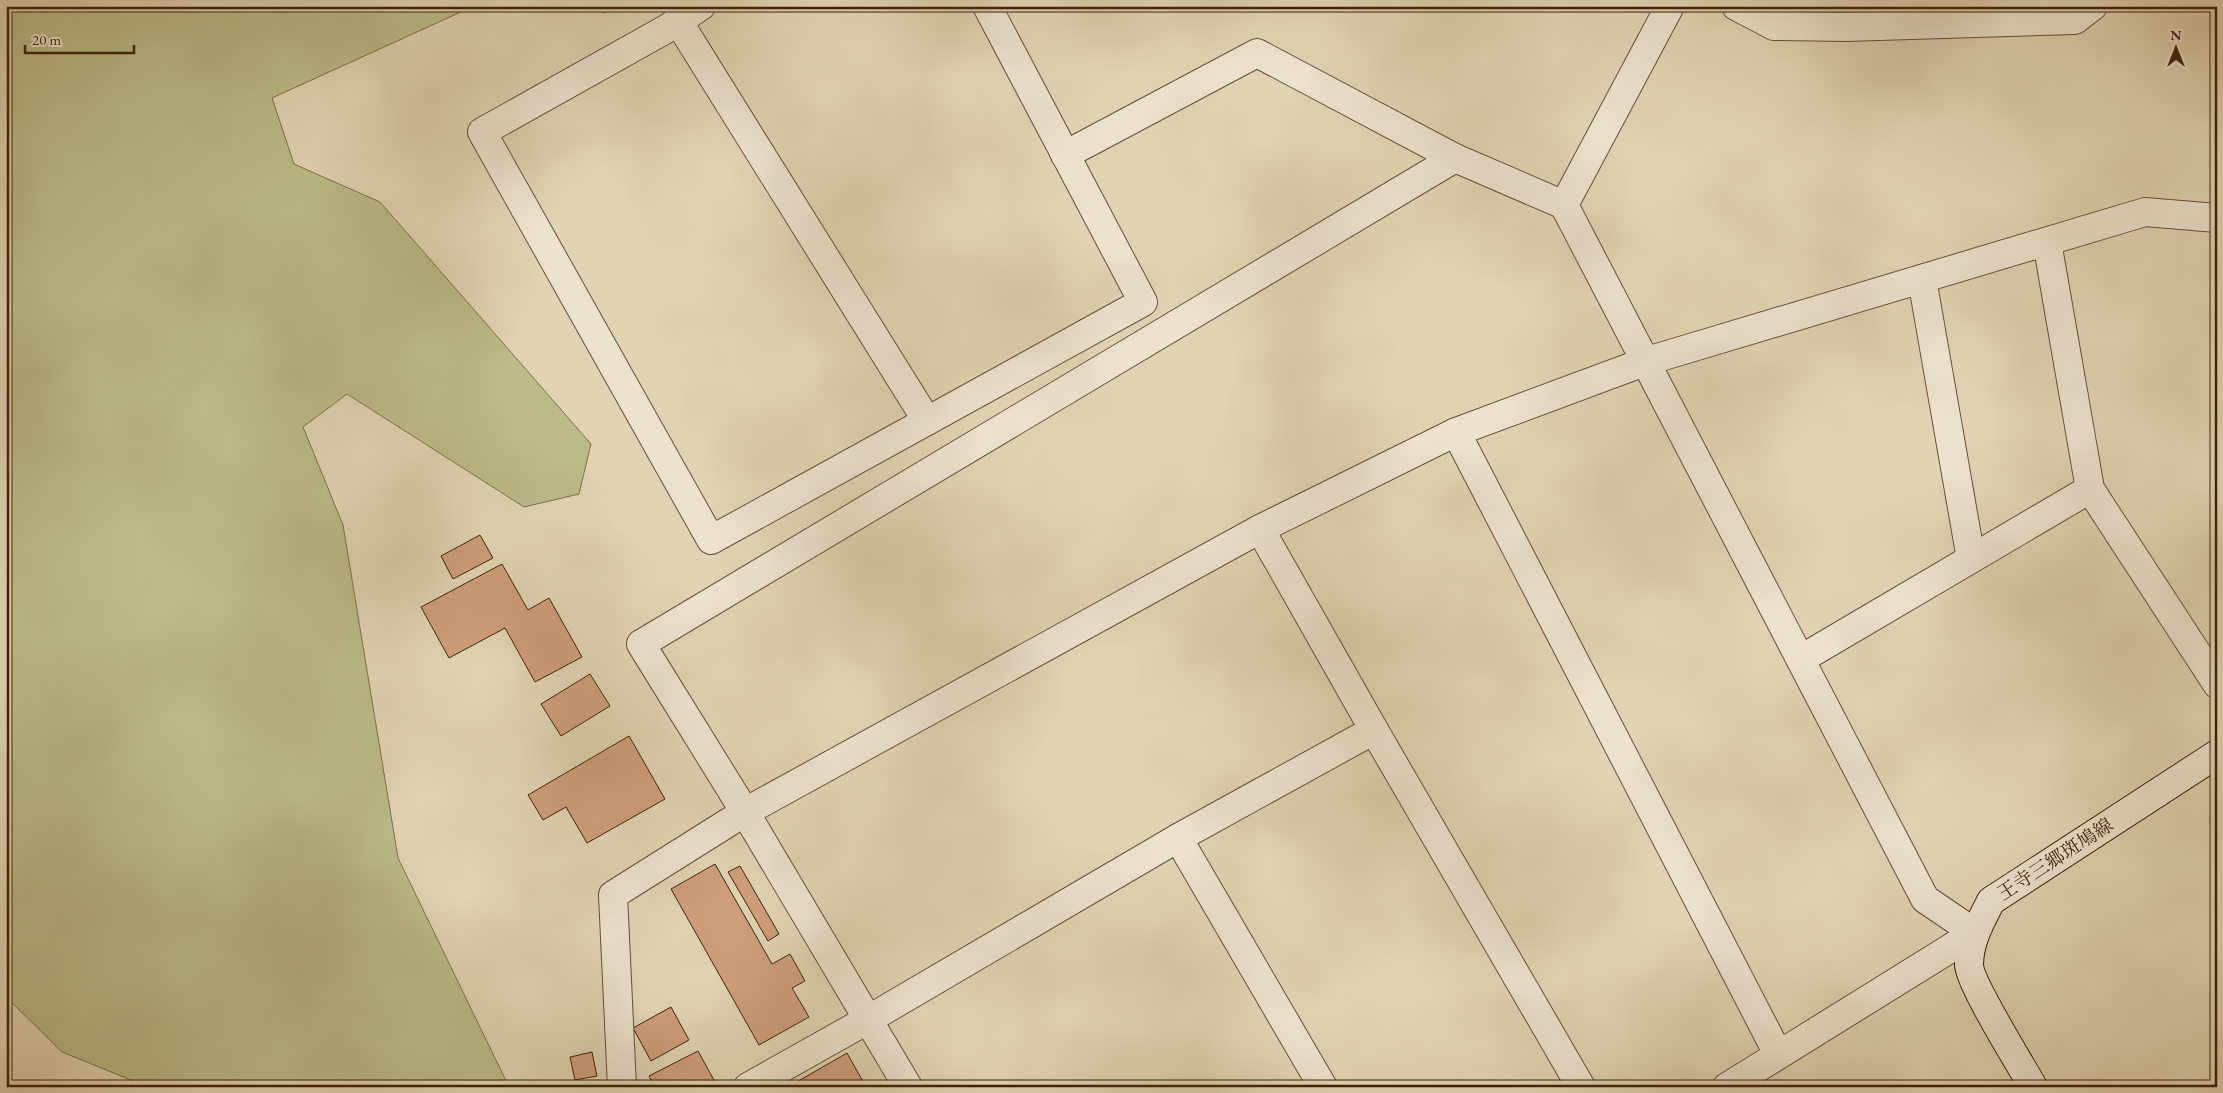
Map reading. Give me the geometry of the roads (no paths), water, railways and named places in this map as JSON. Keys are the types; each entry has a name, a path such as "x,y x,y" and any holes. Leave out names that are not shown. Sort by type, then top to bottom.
{"street":[{"path":"701,6 678,21 482,132 711,540 1143,302 987,6"},
{"path":"1564,205 1670,6"},
{"path":"1736,6 1774,26 1851,17 2075,20 2093,6"},
{"path":"678,21 927,421"},
{"path":"1065,155 1257,53 1455,158 1564,205 1647,361 1925,899 1974,933 1727,1087"},
{"path":"908,1087 745,812 641,644 1455,158"},
{"path":"622,1087 613,895 745,812 1260,529 1456,432 1647,361 2145,212 2217,218"},
{"path":"2047,242 2090,489 2217,684"},
{"path":"1922,279 1971,559"},
{"path":"1456,432 1778,1054"},
{"path":"1801,659 2090,489"},
{"path":"1260,529 1581,1087"},
{"path":"748,1087 868,1020 1178,838 1374,730"},
{"name":"王寺三郷斑鳩線","path":"2033,1087 1982,996 1969,966 1974,933 1992,901 2217,754"},
{"path":"1178,838 1323,1087"}]}
